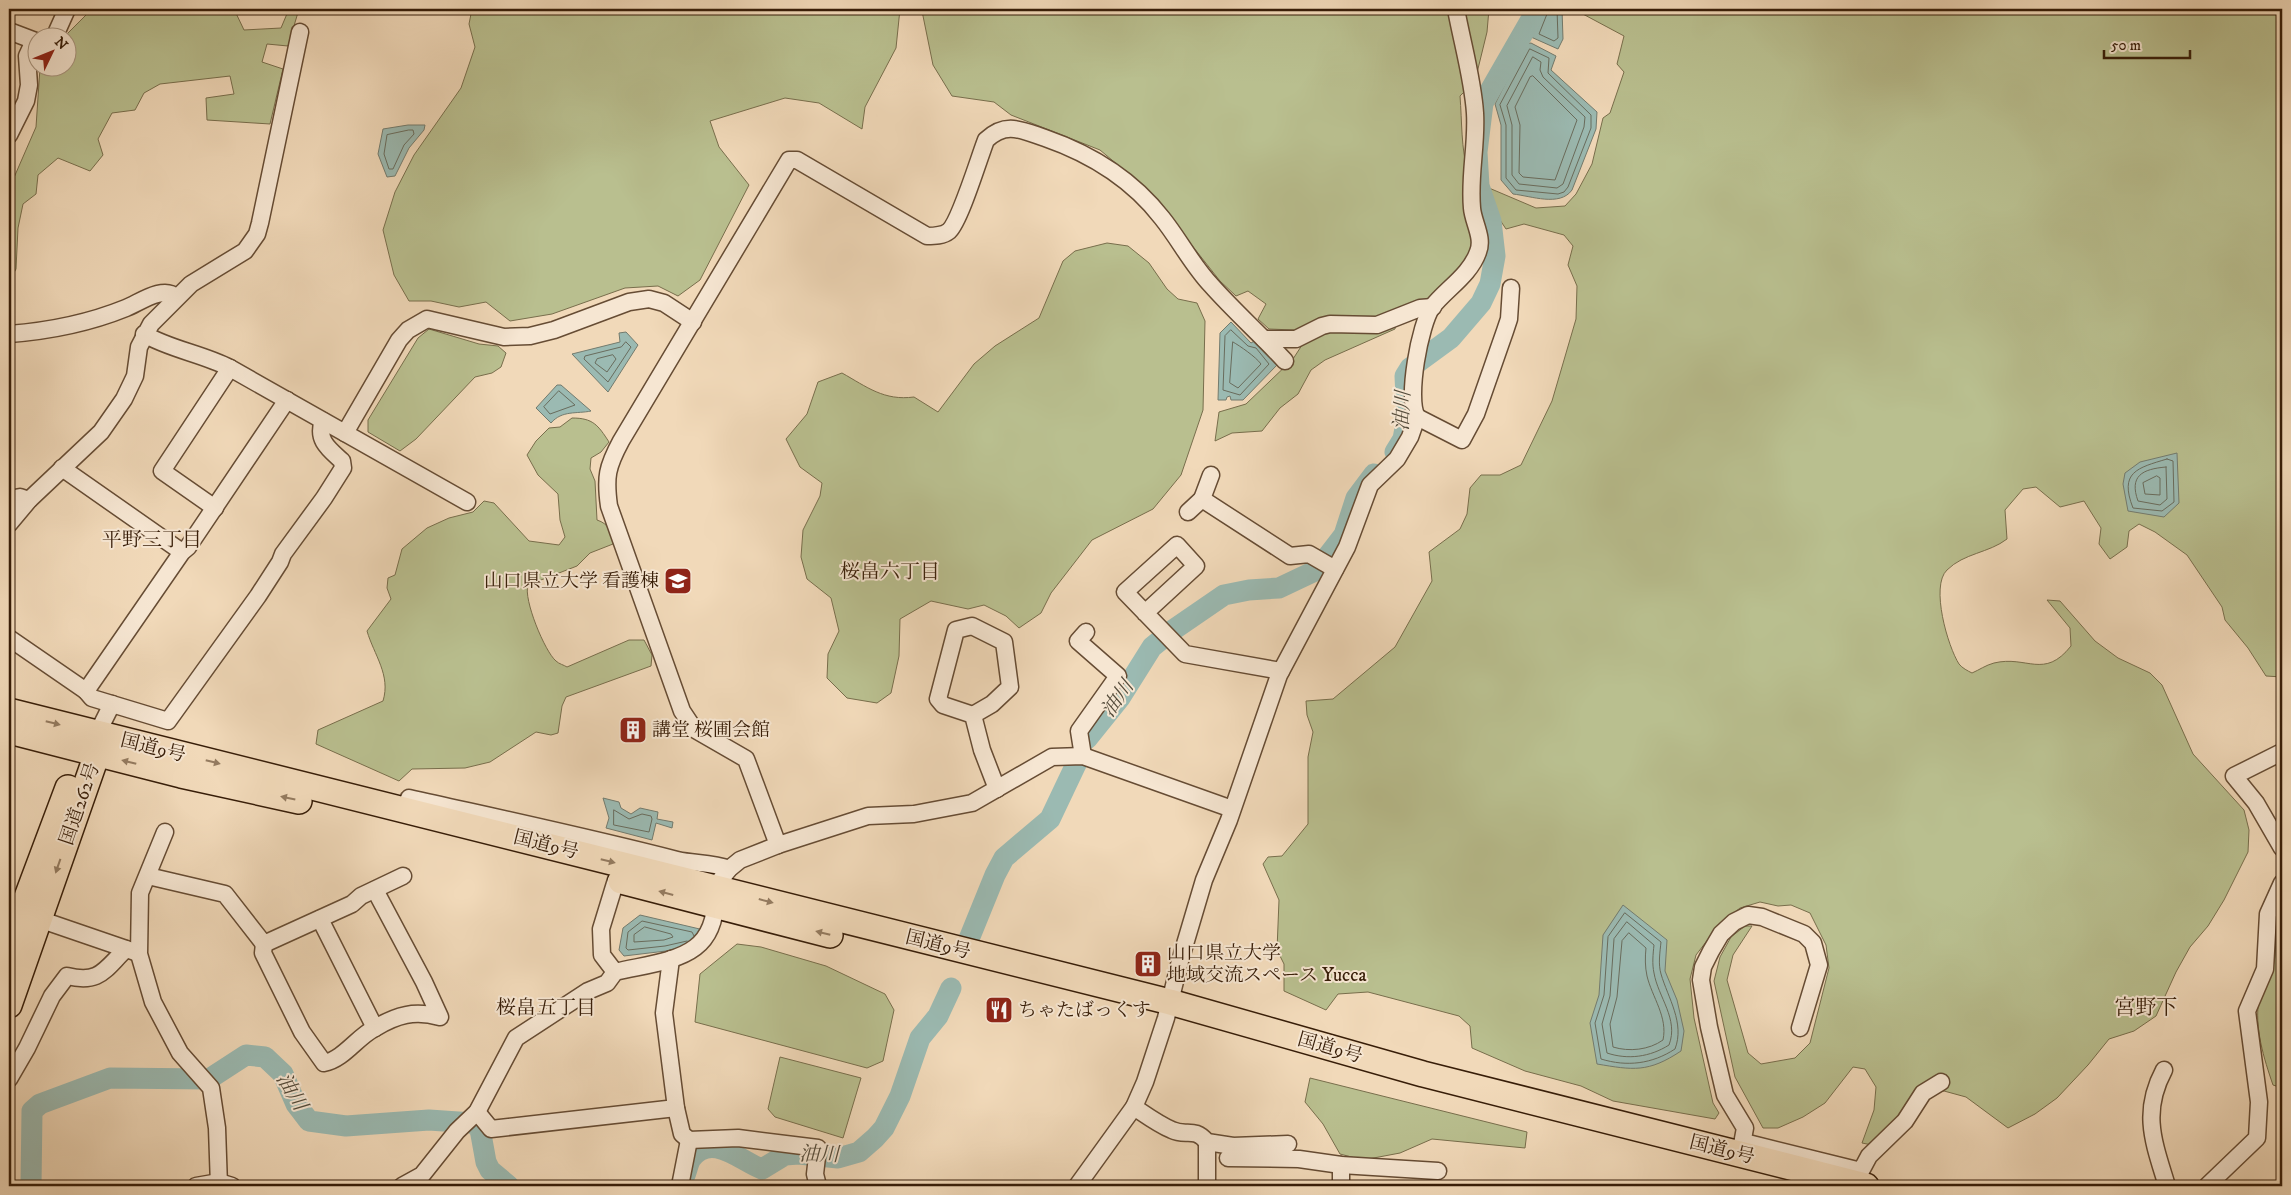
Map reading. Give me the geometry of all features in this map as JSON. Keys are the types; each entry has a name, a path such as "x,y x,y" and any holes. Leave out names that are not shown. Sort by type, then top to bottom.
{"highway":[{"name":"国道9号","path":"9,712 93,746 181,775 392,821 616,880 720,888"},
{"name":"国道9号","path":"9,731 93,746 720,888 1168,1010 1423,1074 1742,1148 1866,1186"},
{"name":"国道262号","path":"9,1005 30,916 93,746"},
{"name":"国道262号","path":"9,945 30,916"},
{"name":"国道9号","path":"1168,1010 1427,1090 1802,1186"}],"street":[{"path":"59,28 68,9"},
{"path":"1456,9 1475,112 1470,175 1472,210 1480,244 1479,252 1466,272 1432,307 1426,319 1414,385 1414,411 1417,417 1462,440 1476,414 1509,319 1510,288"},
{"path":"9,31 28,38"},
{"path":"9,524 29,500 100,432 130,389 144,334 151,324 191,284 246,251 257,234 300,32"},
{"path":"9,134 26,101 28,56"},
{"path":"778,845 746,758 694,729 682,711 609,506 606,483 609,464 789,160 797,160 926,236 935,236 945,234 956,224 986,140 995,132 1006,128 1019,129 1072,148 1106,165 1131,185 1162,217 1210,284 1285,361"},
{"path":"9,334 57,327 102,317 161,293 173,294 176,297"},
{"path":"344,433 399,340 408,330 427,319 504,337 530,336 554,330 629,302 649,299 664,303 693,322"},
{"path":"1264,338 1296,339 1330,324 1377,325 1420,308 1432,307"},
{"path":"144,334 156,341 211,358 467,502"},
{"path":"215,508 162,471 230,368"},
{"path":"86,691 182,552 188,548 287,400"},
{"path":"1077,1186 1134,1107 1145,1082 1168,1010 1180,961 1204,880 1232,809 1281,671 1346,548 1370,485 1397,459 1410,438 1417,417"},
{"path":"9,638 86,691 92,698 168,720 258,596 280,562 283,554 324,498 343,468 342,461 324,444 320,430 323,421"},
{"path":"62,468 182,552"},
{"path":"1188,512 1202,499 1211,475"},
{"path":"9,499 20,497 29,500"},
{"path":"1202,499 1290,556 1309,554 1335,569"},
{"path":"1144,613 1186,654 1281,671"},
{"path":"972,626 1004,642 1010,688 992,704 973,715 943,705 938,699 956,630 972,626"},
{"path":"1078,640 1118,676 1079,730 1083,756"},
{"path":"93,746 112,704"},
{"path":"973,715 982,750 997,789"},
{"path":"2282,752 2234,776 2256,804 2282,848"},
{"path":"720,888 740,860 778,845 868,816 914,814 972,803 1052,757 1083,756 1232,809"},
{"path":"402,1186 422,1176 457,1131 477,1112 516,1038 588,990 607,984 615,972 671,959 697,949 712,928 720,888 721,866 680,861 606,841 542,829 408,798"},
{"path":"165,832 140,893 132,951 153,1002 180,1053 211,1088 223,1185 196,1186"},
{"path":"148,876 225,894 264,944"},
{"path":"264,944 320,919 403,876"},
{"path":"615,972 602,955 601,929 616,880"},
{"path":"2207,1186 2257,1138 2259,1102 2247,1011 2265,969 2268,914 2282,883"},
{"path":"264,944 262,953 302,1032 324,1062 341,1055 356,1040 375,1028 405,1014 416,1012 440,1018 424,982 375,890"},
{"path":"1800,1028 1819,965 1813,943 1804,934 1762,917 1748,915 1734,922 1721,934 1710,951 1703,967 1701,980 1717,1066 1725,1095 1745,1128 1742,1148 1861,1171 1869,1156 1905,1121 1922,1093 1941,1082"},
{"path":"30,916 132,951"},
{"path":"320,919 375,1028"},
{"path":"9,1079 27,1048 52,996 67,976 92,978 132,951"},
{"path":"671,959 664,1013 676,1108 682,1134 689,1140 738,1138 818,1148 815,1174 818,1186"},
{"path":"2164,1070 2152,1096 2150,1116 2156,1149 2167,1186"},
{"path":"1134,1107 1173,1131 1192,1132 1201,1135 1208,1142 1233,1146 1288,1144"},
{"path":"477,1112 491,1129 676,1108"},
{"path":"680,1186 689,1140"},
{"path":"1207,1186 1208,1142"},
{"path":"1228,1158 1299,1159 1341,1165 1438,1171"},
{"path":"1341,1165 1341,1186"},
{"path":"426,1170 429,1186"}],"green space":[{"path":"92,9 234,9 244,30 281,28 289,9 299,9 288,46 267,44 262,62 283,69 270,124 207,120 206,98 234,94 230,76 160,84 144,93 135,110 112,113 98,139 103,155 90,171 58,158 38,175 36,194 23,204 18,228 16,269 9,282 9,189 36,127 39,78 78,78 78,28 73,28"},
{"path":"472,9 900,9 896,48 865,107 862,129 819,103 785,98 710,121 719,147 749,185 700,280 678,296 658,286 625,288 552,314 510,321 486,302 459,307 431,301 409,301 394,275 383,230 395,192 414,155 461,88 475,47 469,24"},
{"path":"911,9 1489,9 1487,32 1475,81 1460,96 1466,164 1486,223 1489,255 1470,255 1427,303 1398,309 1395,329 1325,360 1311,370 1298,394 1280,408 1262,431 1232,433 1215,441 1219,412 1246,404 1293,359 1304,342 1294,330 1269,329 1258,319 1266,304 1248,291 1236,296 1220,281 1149,191 1100,150 1011,115 994,102 952,96 933,65 922,11"},
{"path":"1567,9 2282,9 2282,677 2266,676 2248,648 2225,620 2222,607 2187,555 2155,532 2139,524 2129,531 2127,547 2110,559 2099,544 2101,528 2084,501 2060,507 2036,487 2023,489 2005,510 2007,539 2000,544 1954,564 1942,578 1940,602 1950,644 1959,664 1972,673 1994,663 2006,661 2043,664 2052,662 2061,656 2071,646 2070,628 2047,600 2060,601 2095,641 2118,658 2150,673 2162,685 2193,754 2244,810 2249,830 2248,852 2224,900 2208,926 2190,947 2176,972 2156,1016 2134,1031 2109,1039 2057,1098 2035,1114 2008,1128 1966,1097 1944,1091 1912,1097 1872,1145 1862,1143 1874,1110 1876,1087 1865,1069 1853,1067 1825,1103 1803,1117 1778,1128 1763,1128 1735,1077 1714,981 1720,957 1731,937 1745,926 1752,926 1733,955 1727,980 1748,1053 1761,1064 1795,1058 1810,1043 1829,968 1826,945 1810,913 1791,905 1778,906 1760,902 1740,908 1719,925 1696,955 1690,979 1694,1018 1713,1103 1719,1113 1715,1119 1613,1101 1581,1086 1525,1071 1472,1048 1470,1026 1459,1016 1368,992 1338,994 1326,1010 1284,991 1284,964 1277,950 1279,900 1263,864 1268,857 1282,856 1308,824 1308,757 1313,732 1307,715 1306,701 1333,699 1395,647 1432,581 1429,552 1460,529 1467,514 1470,488 1481,475 1500,475 1521,465 1552,401 1576,319 1577,286 1568,265 1573,246 1564,235 1524,224 1506,229 1496,214 1489,188 1536,208 1565,206 1576,194 1592,164 1603,118 1610,113 1624,72 1617,64 1624,36 1581,13"},
{"path":"1107,243 1128,246 1149,263 1167,289 1178,299 1197,303 1205,321 1203,410 1181,475 1153,509 1092,540 1051,593 1041,613 1019,628 1006,616 984,605 968,609 931,601 900,619 899,656 891,693 877,703 847,698 827,678 828,654 839,631 831,598 807,579 801,557 803,530 820,496 822,483 800,467 786,439 807,414 818,382 842,373 868,388 885,395 903,398 914,397 938,412 974,364 995,346 1039,318 1063,261 1075,251"},
{"path":"429,329 479,344 498,346 506,353 501,367 492,373 475,377 416,439 400,451 368,432 368,420 418,338"},
{"path":"572,418 590,421 602,431 609,442 601,452 591,458 590,469 595,481 597,520 609,529 613,544 590,553 577,566 528,585 527,592 532,613 551,656 557,662 567,667 629,640 644,640 652,655 651,666 566,697 562,706 558,733 551,735 536,732 490,762 465,768 412,769 399,781 316,744 318,730 383,701 385,682 381,665 367,631 391,599 387,588 388,578 395,575 402,549 427,528 449,518 473,512 484,501 494,503 529,541 559,545 565,537 560,520 558,494 538,475 527,455 536,441 549,428 560,427"},
{"path":"2282,899 2282,1088 2273,1085 2266,1065 2259,1032 2258,1010 2260,995 2270,975 2275,958 2277,916"},
{"path":"737,944 761,947 826,966 885,994 894,1010 883,1061 867,1068 695,1022 700,974"},
{"path":"780,1057 861,1078 843,1138 775,1117 768,1109"},
{"path":"1310,1078 1527,1132 1525,1148 1432,1139 1400,1153 1363,1160 1340,1154 1323,1124 1305,1102"}],"water":[{"path":"1545,9 1562,9 1563,39 1558,49 1531,37"},
{"path":"1531,43 1556,56 1551,70 1597,112 1596,129 1572,190 1560,198 1545,199 1513,194 1501,180 1501,125 1495,104 1525,44"},
{"path":"408,125 425,125 424,130 409,148 395,176 387,177 378,154 383,129"},
{"path":"1231,322 1251,343 1256,340 1277,365 1243,400 1231,400 1230,396 1226,400 1218,400 1220,333"},
{"path":"626,332 638,345 608,392 572,354 620,342 619,333"},
{"path":"557,385 561,385 591,411 565,414 551,423 536,408"},
{"path":"2177,453 2179,503 2164,517 2128,511 2123,484 2125,473 2140,462"},
{"path":"603,798 619,802 621,808 631,814 640,808 658,812 657,819 673,822 672,828 656,823 652,840 606,828 609,818"},
{"path":"1623,905 1667,940 1665,971 1677,1000 1684,1031 1681,1051 1659,1063 1640,1068 1621,1068 1597,1064 1590,1023 1599,995 1603,935"},
{"path":"640,915 704,930 692,945 666,951 624,956 619,950 623,928"}],"waterway":[{"name":"油川","path":"1395,452 1403,439 1407,418 1405,376 1410,368 1451,338 1481,303 1490,284 1495,256 1491,221 1479,186 1477,152 1483,103 1537,9"},
{"name":"油川","path":"1087,739 1120,698 1152,647 1173,630 1224,595 1249,590 1279,588 1317,570 1344,535 1356,498 1374,474"},
{"name":"油川","path":"969,939 995,875 1004,858 1050,819 1078,760"},
{"name":"油川","path":"682,1181 691,1159 699,1151 708,1148 726,1151 762,1169 785,1155 799,1154 838,1158 859,1152 884,1128 900,1096 920,1038 938,1016 951,988"},
{"name":"油川","path":"31,1186 32,1111 40,1104 110,1078 209,1079 246,1055 265,1057 283,1074 296,1104 309,1121 346,1126 429,1120 473,1123 480,1129 486,1162 490,1170 509,1186"}],"place":[{"name":"山口県立大学 看護棟","path":"678,581"},
{"name":"講堂 桜圃会館","path":"633,730"},
{"name":"山口県立大学 地域交流スペース Yucca","path":"1148,964"},
{"name":"ちゃたばっくす","path":"999,1010"}],"district":[{"name":"平野三丁目","path":"152,540"},
{"name":"桜畠六丁目","path":"890,572"},
{"name":"桜畠五丁目","path":"546,1008"},
{"name":"宮野下","path":"2146,1008"}]}
